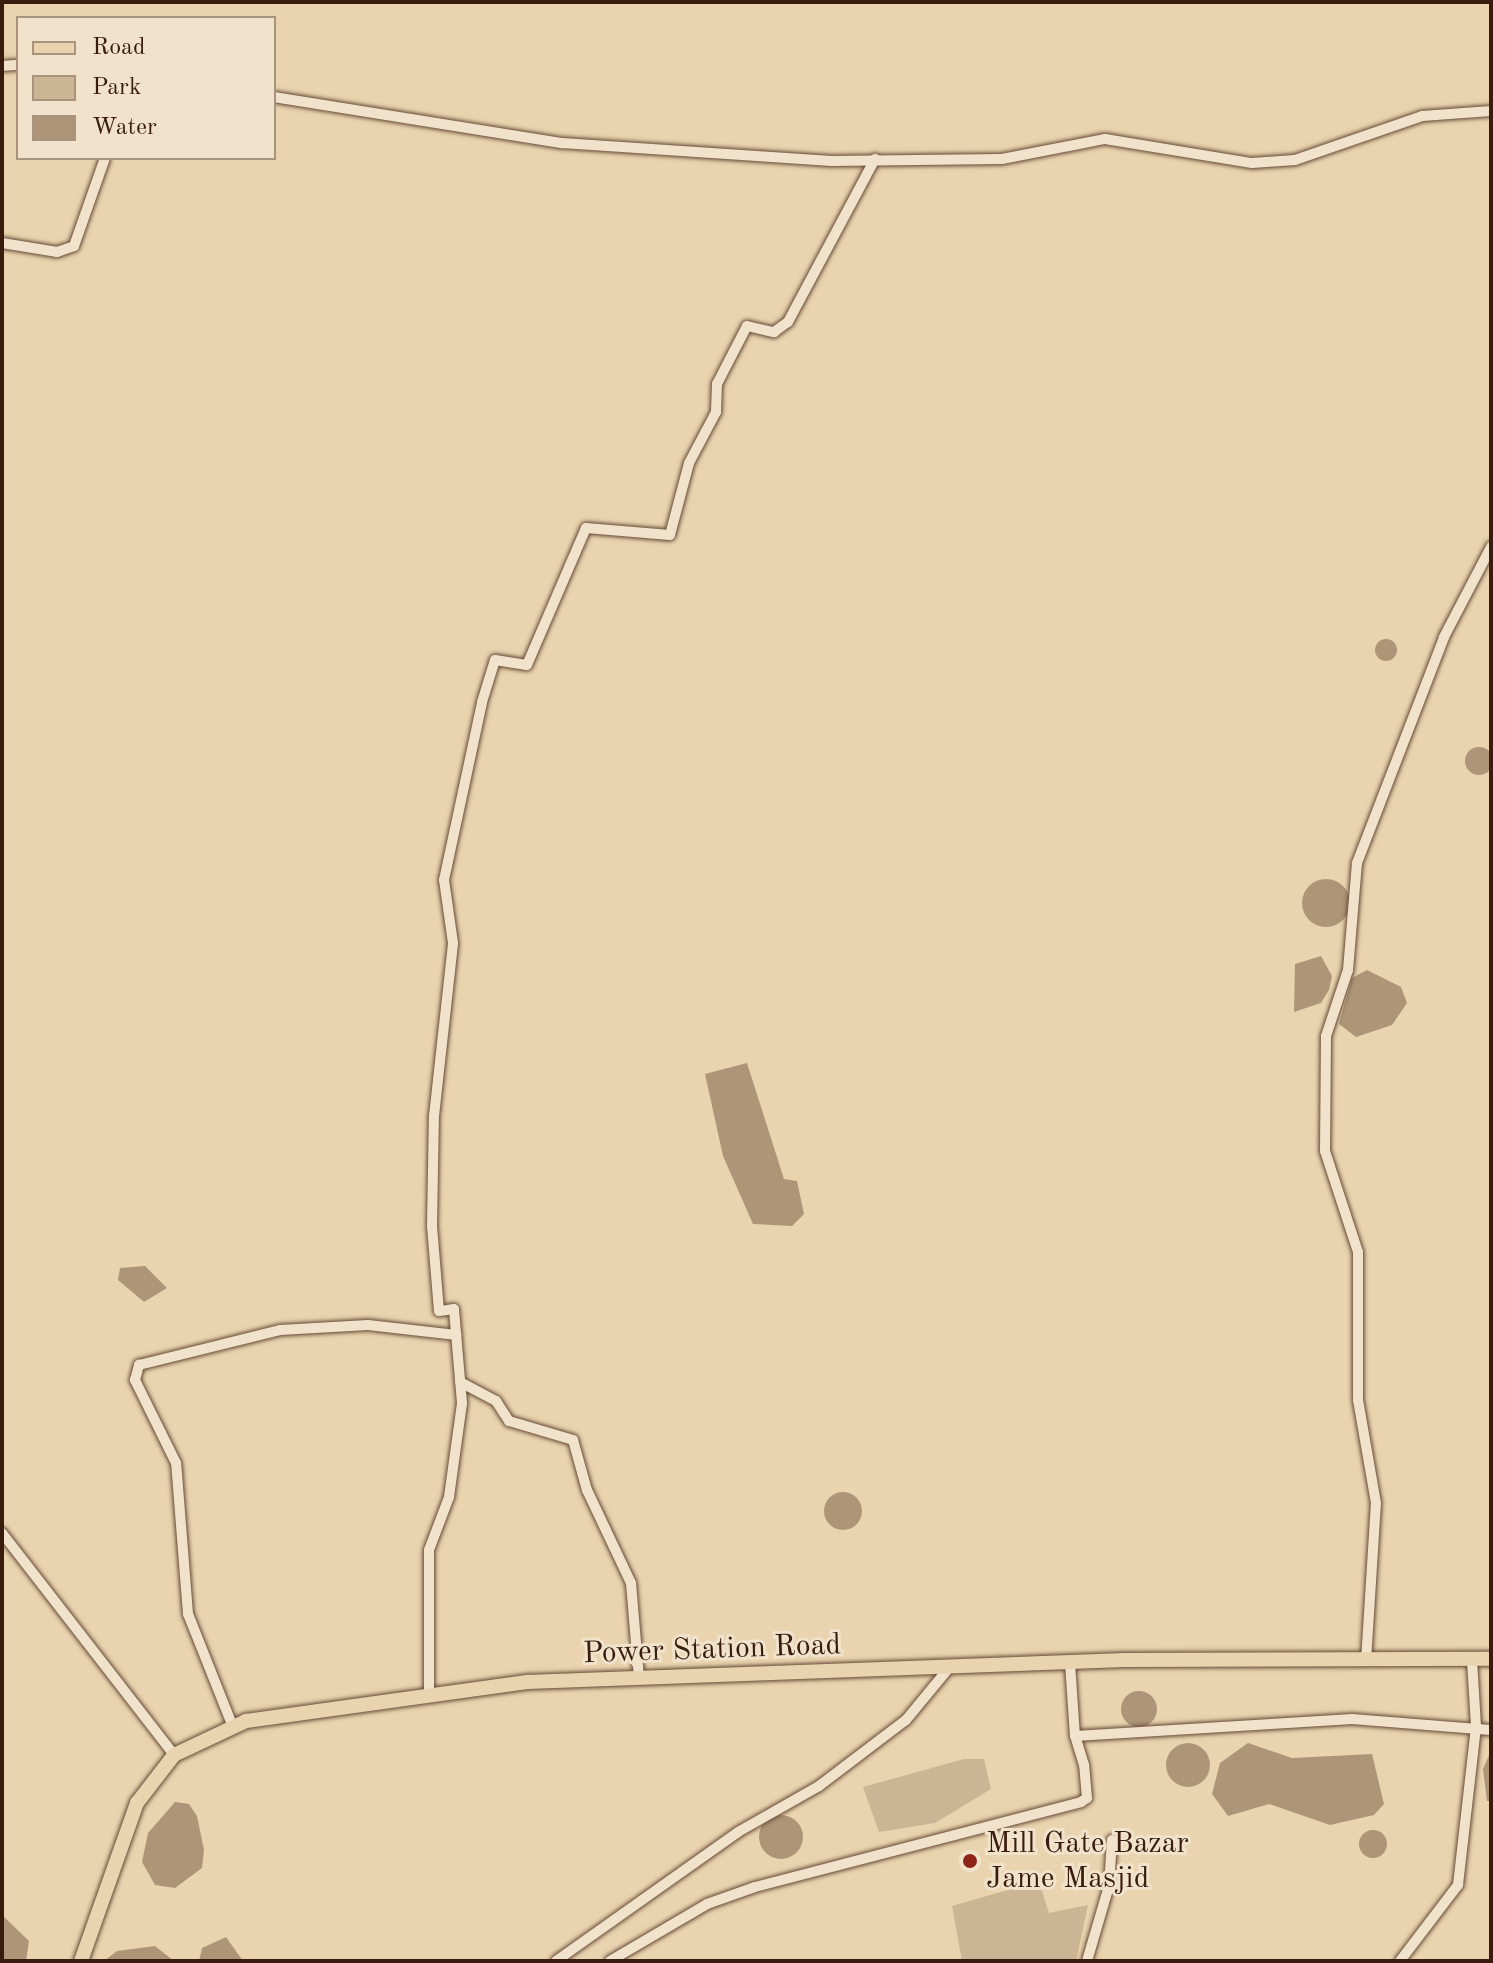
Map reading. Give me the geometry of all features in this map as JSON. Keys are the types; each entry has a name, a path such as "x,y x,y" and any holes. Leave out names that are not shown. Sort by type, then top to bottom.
{"main road":[{"name":"Power Station Road","path":"81,1961 137,1803 174,1755 233,1727 429,1693 639,1678 1070,1663 1491,1659"}],"street":[{"path":"276,97 562,143 875,159 1002,159 1105,139 1252,163 1295,160 1422,116 1491,111"},
{"path":"429,1693 429,1550 449,1497 460,1382 454,1309 439,1311 432,1226 434,1116 453,943 444,880 495,660 527,665 586,528 670,535 685,471 716,412 717,384 747,326 774,332 788,322 875,159"},
{"path":"2,243 57,252 74,246 104,160"},
{"path":"1366,1661 1376,1503 1358,1400 1358,1252 1325,1151 1326,1036 1348,970 1357,863 1444,637 1491,547"},
{"path":"233,1727 188,1614 176,1463 135,1380 139,1365 280,1330 368,1325 456,1335"},
{"path":"460,1382 496,1401 509,1421 573,1440 587,1490 631,1583 639,1678"},
{"path":"2,1533 174,1755"},
{"path":"1400,1961 1456,1893 1476,1726 1472,1660"},
{"path":"610,1961 707,1904 755,1887 1081,1802 1086,1787 1075,1736 1070,1663"},
{"path":"556,1961 738,1832 819,1786 906,1720 948,1669"},
{"path":"1075,1736 1352,1719 1476,1726 1491,1730"},
{"path":"1087,1961 1109,1886 1112,1840"}],"green space":[{"path":"964,1759 984,1759 991,1789 935,1823 879,1832 863,1787"},
{"path":"1039,1881 1049,1913 1088,1905 1076,1961 962,1961 952,1906"}],"water":[{"path":"1386,639 1394,642 1397,650 1394,658 1386,661 1378,658 1375,650 1378,642"},
{"path":"1479,747 1489,751 1493,761 1489,771 1479,775 1469,771 1465,761 1469,751"},
{"path":"1326,879 1343,886 1350,903 1343,920 1326,927 1309,920 1302,903 1309,886"},
{"path":"1321,956 1332,976 1329,990 1321,1003 1294,1012 1295,964"},
{"path":"1367,970 1401,987 1407,1003 1392,1025 1356,1037 1339,1024 1352,978"},
{"path":"747,1063 784,1179 797,1181 804,1214 792,1226 753,1224 723,1156 705,1074"},
{"path":"145,1266 167,1288 144,1302 118,1280 120,1268"},
{"path":"843,1492 856,1498 862,1511 856,1524 843,1530 830,1524 824,1511 830,1498"},
{"path":"1139,1691 1152,1696 1157,1709 1152,1722 1139,1727 1126,1722 1121,1709 1126,1696"},
{"path":"1188,1743 1203,1750 1210,1765 1203,1780 1188,1787 1173,1780 1166,1765 1173,1750"},
{"path":"1248,1743 1292,1758 1372,1754 1384,1804 1374,1815 1330,1825 1269,1804 1228,1816 1212,1794 1220,1763"},
{"path":"1491,1751 1491,1801 1487,1801 1483,1769"},
{"path":"175,1802 189,1804 197,1816 204,1850 202,1868 175,1888 155,1885 142,1862 148,1833"},
{"path":"781,1815 796,1822 803,1837 796,1852 781,1859 766,1852 759,1837 766,1822"},
{"path":"1373,1830 1383,1834 1387,1844 1383,1854 1373,1858 1363,1854 1359,1844 1363,1834"},
{"path":"2,1915 29,1941 26,1961 2,1961"},
{"path":"226,1937 243,1961 199,1961 202,1948"},
{"path":"155,1946 174,1961 104,1961 117,1951"}],"place":[{"name":"Mill Gate Bazar Jame Masjid","path":"970,1861"}]}
